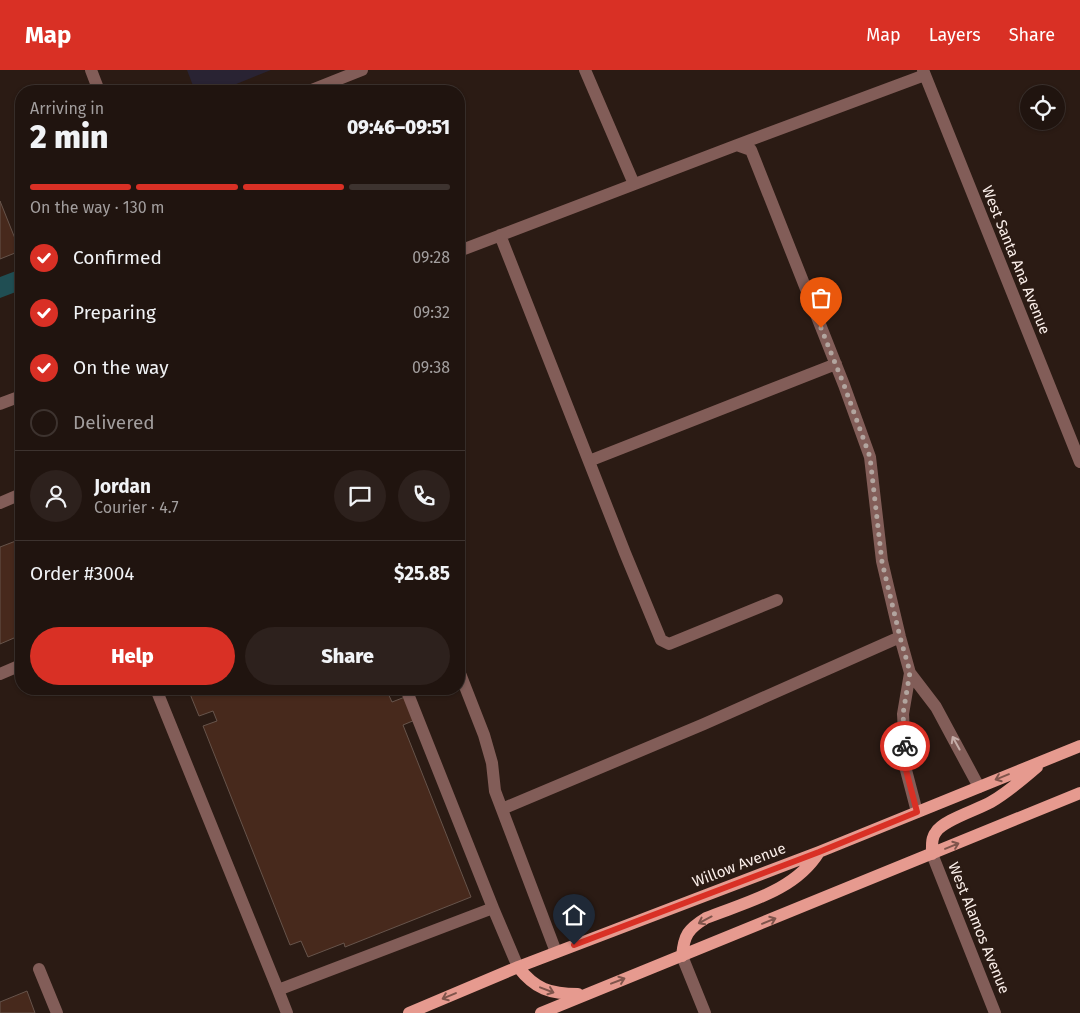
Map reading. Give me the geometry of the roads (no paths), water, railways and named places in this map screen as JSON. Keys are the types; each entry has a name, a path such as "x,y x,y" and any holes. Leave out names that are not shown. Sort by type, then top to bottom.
{"main road":[{"name":"Willow Avenue","path":"408,1013 518,966 819,852 1080,746"},
{"path":"932,854 932,840 936,831 943,824 972,812 1006,793 1047,759"},
{"path":"540,1013 1080,793"},
{"path":"682,956 683,942 688,932 696,924 706,918 780,888 797,878 811,864 819,852"},
{"path":"518,966 525,976 541,988 552,992 584,994"}],"street":[{"path":"91,70 97,85"},
{"path":"324,85 362,70"},
{"path":"586,70 634,184"},
{"path":"465,249 924,73"},
{"name":"West Santa Ana Avenue","path":"924,73 1080,462"},
{"path":"737,145 751,150 836,364 870,457 882,562 910,672 936,707 978,787"},
{"path":"500,235 661,640 669,644 777,600"},
{"path":"589,461 836,364"},
{"path":"0,404 15,398"},
{"path":"0,503 15,497"},
{"path":"502,809 713,720 900,637"},
{"path":"0,674 15,668"},
{"path":"910,672 903,714 905,760 917,812"},
{"path":"465,687 484,735 492,763 495,791 556,952"},
{"path":"158,695 288,1013"},
{"path":"408,695 518,966"},
{"name":"West Alamos Avenue","path":"932,854 996,1013"},
{"path":"278,990 493,908"},
{"path":"682,956 705,1013"},
{"path":"39,969 57,1013"}],"water":[{"path":"15,271 15,292 0,298 0,277"}]}
